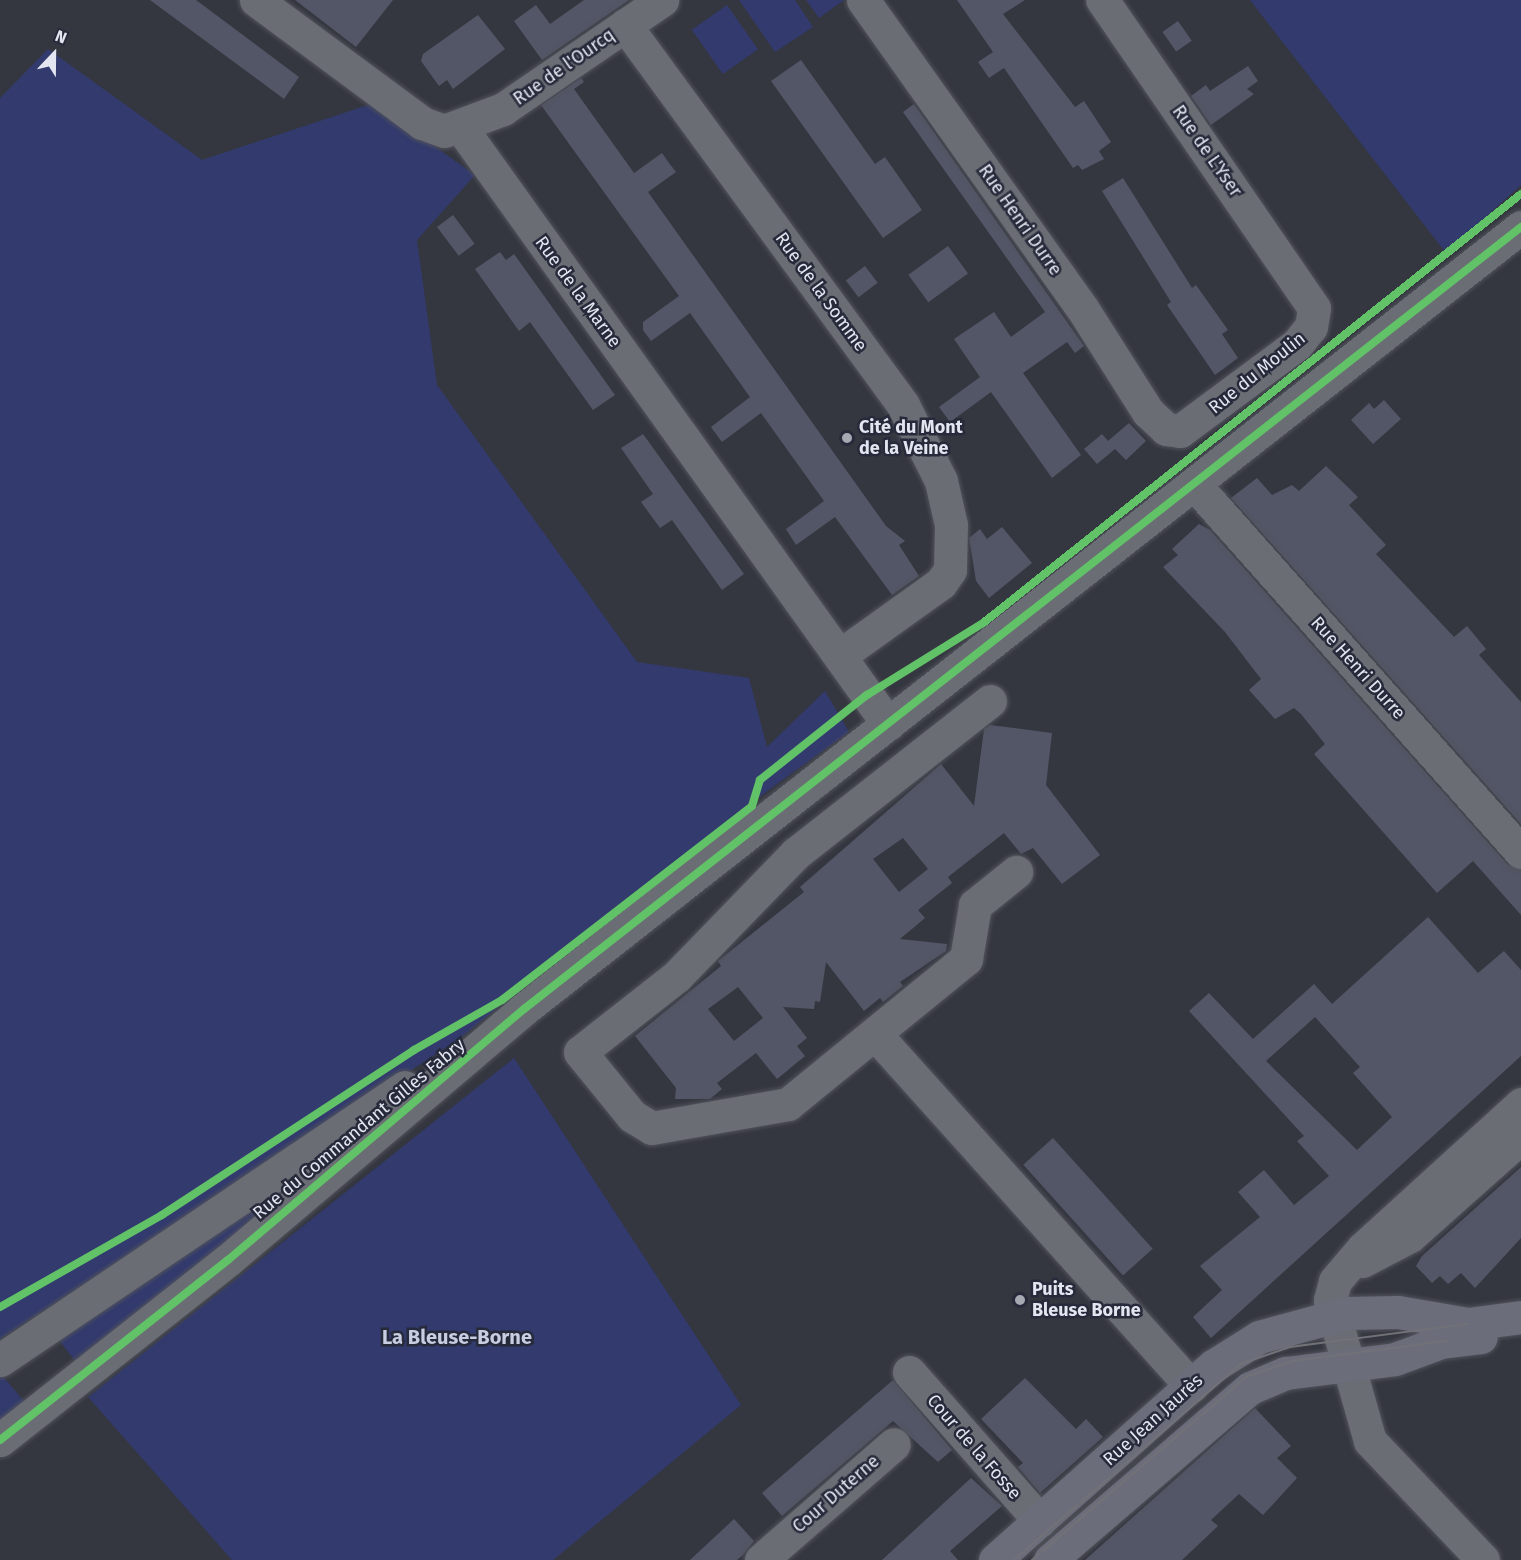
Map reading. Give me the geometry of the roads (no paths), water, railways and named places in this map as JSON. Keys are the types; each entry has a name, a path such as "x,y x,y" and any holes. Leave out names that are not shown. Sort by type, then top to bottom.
{"main road":[{"name":"Rue Jean Jaurès","path":"995,1560 1191,1386 1249,1342 1331,1316 1387,1311 1458,1333"},
{"path":"1458,1333 1521,1317"},
{"path":"1458,1333 1521,1332"},
{"name":"Rue Jean Jaurès","path":"1050,1560 1243,1392 1286,1373 1401,1358 1458,1333"}],"street":[{"path":"256,0 422,123 444,131 462,129"},
{"name":"Rue de l'Ourcq","path":"462,129 503,109 662,0"},
{"name":"Rue Henri Durre","path":"863,0 1082,308 1148,412 1166,429 1180,431"},
{"name":"Rue de L'Yser","path":"1102,0 1312,302"},
{"name":"Rue de la Somme","path":"625,25 917,426 950,513 953,562 941,583 839,656"},
{"name":"Rue de la Marne","path":"462,129 888,724"},
{"name":"Rue du Commandant Gilles Fabry","path":"0,1440 228,1260 524,1009 1515,233"},
{"name":"Rue du Moulin","path":"1180,431 1303,339 1315,315 1312,302"},
{"name":"Rue Henri Durre","path":"1195,485 1521,852"},
{"path":"990,701 796,853 677,976 580,1053 637,1122 662,1128 788,1104 876,1035 966,959 975,904 1016,872"},
{"name":"Rue du Commandant Gilles Fabry","path":"0,1360 177,1236 524,1009"},
{"path":"876,1035 1191,1386"},
{"path":"1483,1560 1373,1446 1331,1316 1332,1288 1342,1271 1521,1104"},
{"path":"1342,1271 1410,1236 1521,1137"},
{"name":"Cour de la Fosse","path":"909,1372 1040,1521"},
{"name":"Cour Duterne","path":"777,1555 894,1444"}],"tram line":[{"path":"1014,1560 1241,1364 1290,1347 1468,1324"},
{"path":"1032,1560 1246,1377 1293,1361 1448,1341"}],"place":[{"name":"Cité du Mont de la Veine","path":"847,438"},
{"name":"Puits Bleuse Borne","path":"1020,1300"}],"district":[{"name":"La Bleuse-Borne","path":"457,1337"}]}
